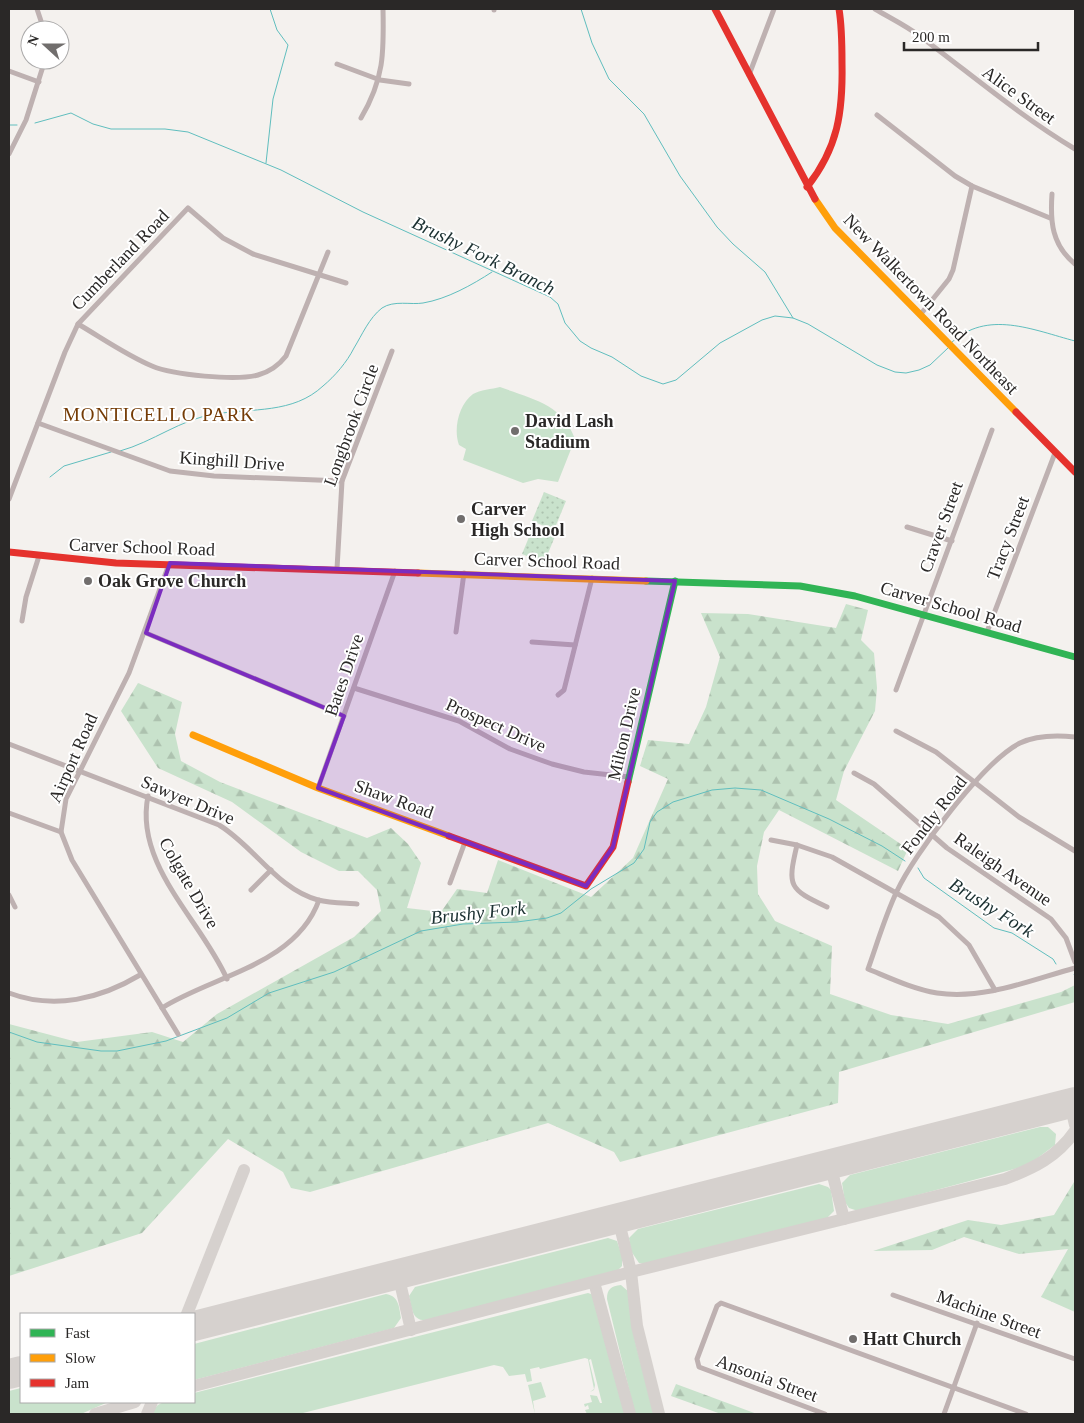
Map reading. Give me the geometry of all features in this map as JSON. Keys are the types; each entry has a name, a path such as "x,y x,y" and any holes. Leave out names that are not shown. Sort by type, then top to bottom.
{"main road":[{"name":"New Walkertown Road Northeast","path":"715,9 807,187 835,228 1075,472"},
{"path":"807,187 830,153 841,122 843,86 838,9"},
{"name":"Carver School Road","path":"9,552 94,562 464,573 816,588 923,614 1075,657"},
{"name":"Milton Drive","path":"586,886 613,846 675,581"},
{"name":"Shaw Road","path":"193,735 318,788 586,886"}],"street":[{"path":"361,118 380,80 383,57 383,9"},
{"path":"749,74 774,9"},
{"name":"Alice Street","path":"875,9 920,36 1042,129 1075,150"},
{"path":"337,64 380,80 409,84"},
{"path":"9,154 26,120 42,70"},
{"path":"9,71 39,82"},
{"path":"877,115 946,170 972,186 1050,218"},
{"path":"920,315 949,279 953,270 972,186"},
{"path":"1052,194 1050,218 1060,247 1075,264"},
{"name":"Cumberland Road","path":"9,499 65,352 78,324 188,208 208,228 237,246 262,257 320,274"},
{"path":"78,324 140,361 167,371 253,376 270,370 286,356 328,252"},
{"path":"320,274 346,283"},
{"name":"Longbrook Circle","path":"337,569 342,481 392,351"},
{"name":"Kinghill Drive","path":"38,423 170,471 214,476 342,481"},
{"name":"Craver Street","path":"896,690 992,430"},
{"name":"Tracy Street","path":"987,632 1055,453"},
{"path":"907,527 952,541"},
{"path":"22,621 26,597 39,556"},
{"name":"Airport Road","path":"170,563 146,633 129,672 78,772 64,807 61,832 72,860 140,975 178,1034"},
{"name":"Bates Drive","path":"318,788 395,571"},
{"path":"456,632 464,573"},
{"path":"558,696 564,690 592,578"},
{"path":"146,633 344,716"},
{"path":"532,642 575,644"},
{"name":"Prospect Drive","path":"354,688 459,720 515,751 552,764 584,772 629,777"},
{"path":"896,731 936,752 1019,817 1075,850"},
{"name":"Fondly Road","path":"995,990 963,995 937,993 868,970 896,892 931,836 976,783 1003,755 1025,741 1051,736 1075,737"},
{"name":"Sawyer Drive","path":"9,744 78,772 204,818 232,832 249,846 271,870 302,893 318,900 357,904"},
{"name":"Raleigh Avenue","path":"854,773 874,784 931,836 1051,919 1066,938 1075,962"},
{"name":"Colgate Drive","path":"148,796 145,826 150,848 182,905 214,952 227,979"},
{"path":"9,813 61,832"},
{"path":"771,840 797,845 832,857 939,917 961,936 975,953 995,990 1075,968"},
{"path":"450,883 465,842"},
{"path":"797,845 791,881 799,893 827,907"},
{"path":"251,890 271,870"},
{"path":"9,895 15,907"},
{"path":"162,1008 200,987 227,979 268,956 293,939 312,915 318,900"},
{"path":"9,993 38,1000 78,1000 112,991 140,975"},
{"name":"Machine Street","path":"893,1295 1075,1359"},
{"name":"Ansonia Street","path":"825,1414 699,1367 697,1359 717,1306 721,1303 954,1388"},
{"path":"944,1414 977,1323"},
{"path":"954,1388 1026,1414"}],"highlighted area":[{"path":"170,563 675,581 613,847 586,886 318,788 344,716 146,633"}],"green space":[{"name":"David Lash Stadium","path":"500,387 545,404 563,418 570,427 575,439 558,482 538,479 523,483 463,460 466,449 459,445 457,424 464,404 473,394"},
{"path":"544,492 566,501 554,530 532,521"},
{"path":"534,525 556,534 544,563 522,554"},
{"path":"846,604 868,610 861,640 874,653 877,688 875,711 844,771 836,800 908,849 898,871 779,810 764,832 757,866 758,894 775,921 832,946 830,994 891,1015 948,1024 1061,992 1075,985 1075,1002 839,1072 838,1103 620,1162 614,1152 548,1123 310,1192 291,1188 283,1172 228,1139 142,1233 9,1276 9,1024 77,1042 152,1032 183,1042 217,1014 354,937 381,911 377,890 358,871 339,871 301,852 232,802 158,768 121,711 138,683 182,702 175,734 181,761 220,782 367,838 391,828 408,844 421,863 407,908 441,912 457,889 487,893 498,860 591,897 633,858 668,779 640,766 648,740 689,744 706,707 720,657 701,613 748,614 836,628"},
{"path":"1040,1127 1048,1127 1056,1134 1055,1145 1031,1163 1018,1168 858,1211 849,1208 845,1202 842,1183 850,1175"},
{"path":"1074,1182 1075,1312 1041,1297 1068,1249 1019,1254 964,1237 932,1250 873,1251 968,1220 1001,1225 1054,1215"},
{"path":"819,1184 831,1190 834,1211 826,1219 645,1264 639,1263 631,1251 629,1238 638,1229"},
{"path":"608,1238 617,1241 622,1256 622,1266 616,1272 428,1320 419,1319 412,1310 409,1296 415,1287"},
{"path":"621,1285 630,1293 635,1341 654,1414 635,1414 607,1299 610,1289"},
{"path":"588,1293 594,1295 600,1304 628,1414 587,1414 585,1410 589,1409 588,1405 585,1407 584,1404 592,1402 590,1395 597,1396 600,1403 602,1403 591,1359 589,1360 595,1385 594,1390 590,1392 594,1389 588,1359 585,1358 540,1369 539,1367 530,1369 532,1381 527,1382 525,1374 509,1376 503,1367 494,1365 299,1414 152,1414 155,1408 162,1403 195,1403 195,1393"},
{"path":"386,1294 394,1297 396,1300 401,1318 394,1328 195,1380 195,1344"},
{"path":"541,1382 546,1397 533,1401 535,1414 528,1385"},
{"path":"676,1384 757,1414 721,1414 671,1396"},
{"path":"20,1388 20,1403 106,1403 81,1414 9,1414 9,1391"}],"waterway":[{"path":"266,163 273,99 288,45 277,30 270,9"},
{"path":"581,9 592,43 609,79 644,114 680,176 717,227 765,272 793,318"},
{"name":"Brushy Fork Branch","path":"35,123 71,113 93,124 111,129 165,129 188,132 281,170 363,212 550,297 558,304 565,323 580,341 612,357 641,376 663,384 676,380 720,343 762,320 775,316 793,318 808,324 877,365 895,372 906,373 919,370 930,365 948,348"},
{"name":"Brushy Fork Branch","path":"9,125 17,125"},
{"path":"120,451 203,417 285,406 299,401 323,386 336,373 348,358 377,312 382,308 397,303 432,301 450,295 492,272"},
{"name":"Brushy Fork Branch","path":"951,343 965,333 980,327 995,325 1027,328 1075,341"},
{"path":"50,477 64,466 111,452"},
{"name":"Brushy Fork","path":"9,1032 37,1042 101,1051 117,1051 166,1041 227,1018 269,993 334,972 421,931 463,924 517,922 547,918 561,913 591,889 634,863 644,849 650,822 657,812 673,802 712,790 735,788 761,790 829,819 882,846 905,861"},
{"name":"Brushy Fork","path":"918,868 924,878 994,928 1012,933 1053,959 1056,964"}],"taxiway":[{"path":"1070,1103 1075,1125"},
{"path":"195,1386 631,1272 1005,1179 1026,1171 1053,1155 1075,1131"},
{"path":"830,1164 844,1219"},
{"path":"187,1313 244,1170"},
{"path":"618,1218 631,1272 637,1326 659,1414"},
{"path":"398,1274 411,1330"},
{"path":"594,1282 630,1414"},
{"path":"95,1414 132,1403"},
{"path":"147,1414 152,1403"}],"runway":[{"path":"195,1326 1075,1102"},
{"path":"9,1374 20,1371"}],"traffic: fast":[{"path":"646,581 800,586 855,596 1075,657"},
{"path":"628,782 675,581"}],"traffic: slow":[{"path":"815,199 835,228 1016,412"},
{"path":"418,573 646,581"},
{"path":"193,735 318,788 449,836"}],"traffic: jam":[{"path":"715,9 815,199"},
{"path":"807,187 826,158 832,144 840,113 842,56 839,9"},
{"path":"1016,412 1075,472"},
{"path":"9,552 116,563 418,573"},
{"path":"449,836 586,886 613,847 628,782"}],"place":[{"name":"David Lash Stadium","path":"515,431"},
{"name":"Carver High School","path":"461,519"},
{"name":"Oak Grove Church","path":"88,581"},
{"name":"Hatt Church","path":"853,1339"}],"district":[{"name":"MONTICELLO PARK","path":"159,414"}]}
